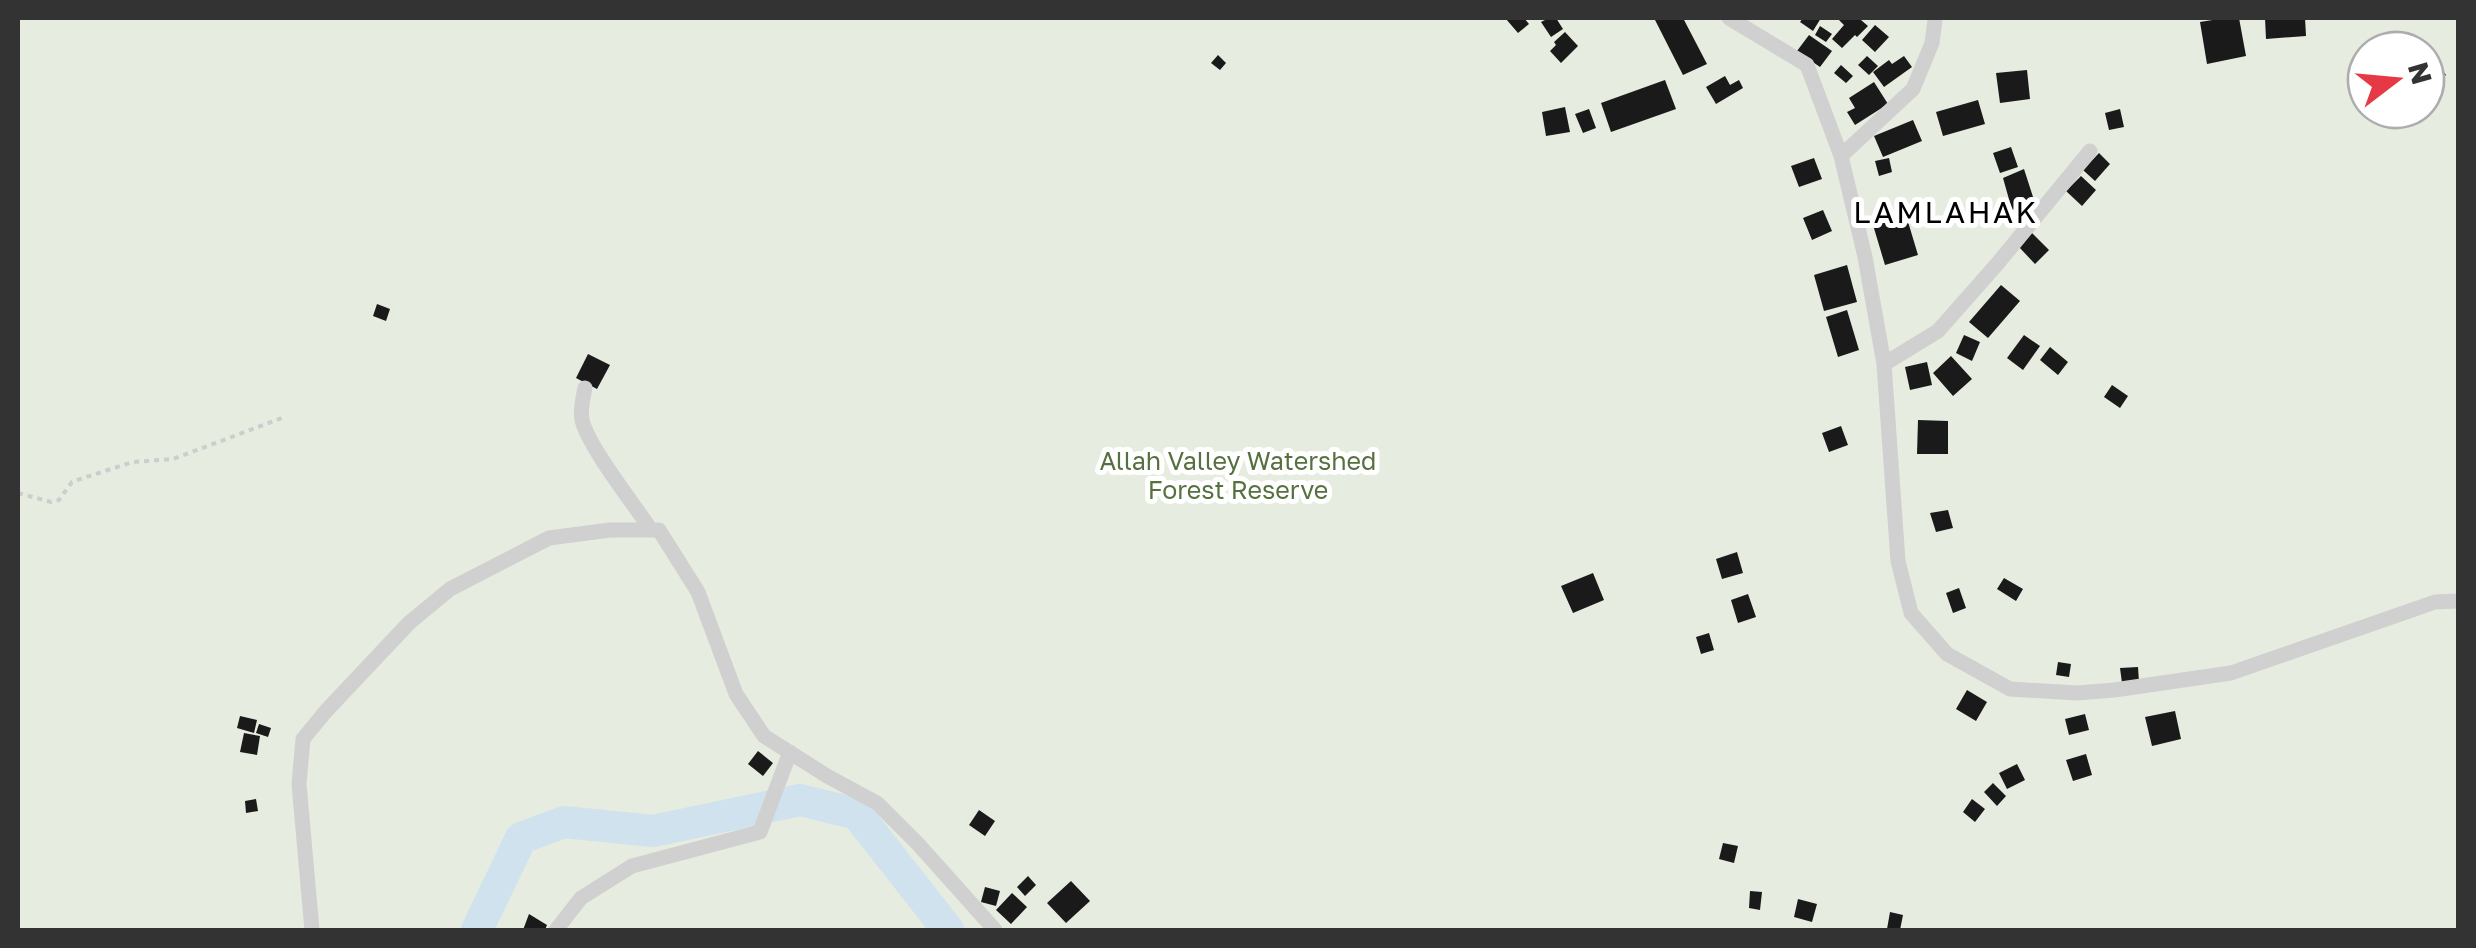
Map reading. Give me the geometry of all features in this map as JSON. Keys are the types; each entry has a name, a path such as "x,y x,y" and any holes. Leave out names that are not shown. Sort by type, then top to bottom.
{"street":[{"path":"1730,18 1807,65 1842,156 1884,364 1898,561 1911,613 1946,654 2010,689 2077,693 2231,673 2435,602 2458,601"},
{"path":"1842,156 1913,89 1932,43 1936,20"},
{"path":"1884,364 1938,331 2090,151"},
{"path":"585,388 581,415 585,429 652,530"},
{"path":"312,930 299,784 303,739 409,623 450,589 548,538 610,530 659,530 698,592 736,694 764,736 877,803 995,930"},
{"path":"556,930 582,898 632,866 760,832 790,752"}],"path":[{"path":"18,492 51,502 60,500 72,482 86,476 133,462 173,460 282,418"}],"green space":[{"name":"Allah Valley Watershed Forest Reserve","path":"18,18 2458,18 2458,930 18,930"}],"building":[{"path":"1508,18 1524,18 1529,24 1518,33"},
{"path":"1556,18 1563,29 1551,37 1541,22"},
{"path":"1654,18 1683,18 1707,64 1683,75"},
{"path":"1803,18 1821,18 1813,31 1800,22"},
{"path":"1837,18 1863,18 1868,26 1842,48 1832,39 1844,25"},
{"path":"2239,18 2246,56 2207,64 2200,22"},
{"path":"2265,18 2305,18 2306,36 2266,39"},
{"path":"1875,25 1889,37 1875,52 1862,40"},
{"path":"1820,26 1832,34 1826,42 1815,35"},
{"path":"1565,32 1578,46 1561,63 1550,51"},
{"path":"1809,35 1832,51 1820,67 1797,51"},
{"path":"1218,55 1226,63 1220,70 1211,63"},
{"path":"1867,56 1878,66 1869,75 1858,65"},
{"path":"1904,56 1912,67 1884,87 1873,72 1889,60 1892,64"},
{"path":"1841,65 1853,76 1846,83 1834,73"},
{"path":"2027,70 2030,99 2000,103 1996,73"},
{"path":"1725,76 1730,85 1739,80 1743,88 1716,104 1706,87"},
{"path":"1665,80 1676,109 1611,132 1601,103"},
{"path":"1874,82 1888,104 1855,125 1847,112 1855,108 1849,98"},
{"path":"1978,100 1985,124 1943,136 1936,112"},
{"path":"1565,107 1570,132 1546,136 1542,112"},
{"path":"1589,109 1596,128 1583,133 1575,114"},
{"path":"2120,109 2124,127 2109,130 2105,113"},
{"path":"1913,120 1922,141 1883,157 1874,136"},
{"path":"2011,147 2018,167 2000,173 1993,153"},
{"path":"2099,153 2110,164 2095,181 2083,170"},
{"path":"1814,158 1822,179 1799,187 1791,166"},
{"path":"1889,158 1892,172 1879,176 1875,161"},
{"path":"2024,169 2035,203 2012,210 2003,178"},
{"path":"2081,176 2096,190 2082,206 2066,191"},
{"path":"1823,210 1832,231 1812,240 1803,218"},
{"path":"1906,215 1918,255 1885,265 1873,225"},
{"path":"2032,233 2049,250 2035,264 2019,247"},
{"path":"1847,265 1857,302 1824,311 1814,275"},
{"path":"2001,285 2020,301 1988,338 1969,322"},
{"path":"377,304 390,309 386,321 373,316"},
{"path":"1847,310 1859,350 1838,357 1826,317"},
{"path":"1964,335 1980,342 1972,361 1956,353"},
{"path":"2024,335 2040,346 2023,370 2007,358"},
{"path":"2050,347 2068,362 2058,375 2040,360"},
{"path":"588,354 610,365 597,389 576,378"},
{"path":"1951,356 1972,379 1953,396 1933,373"},
{"path":"1927,362 1932,385 1910,390 1905,367"},
{"path":"2112,385 2128,396 2120,408 2104,397"},
{"path":"1918,420 1948,421 1948,454 1917,454"},
{"path":"1841,426 1848,445 1829,452 1822,433"},
{"path":"1948,510 1953,528 1936,532 1930,513"},
{"path":"1737,552 1743,573 1722,579 1716,559"},
{"path":"1593,573 1604,600 1573,613 1561,586"},
{"path":"2004,578 2023,589 2016,601 1997,589"},
{"path":"1959,588 1966,608 1953,613 1946,593"},
{"path":"1748,594 1756,617 1738,623 1731,600"},
{"path":"1709,633 1714,650 1701,654 1696,637"},
{"path":"2058,662 2071,664 2069,677 2056,675"},
{"path":"2138,667 2139,682 2122,683 2120,668"},
{"path":"1967,690 1987,702 1976,721 1956,709"},
{"path":"2175,711 2181,739 2152,746 2145,717"},
{"path":"2085,714 2089,730 2069,735 2065,719"},
{"path":"240,716 257,720 254,733 237,728"},
{"path":"259,724 271,728 268,737 256,733"},
{"path":"244,733 260,736 257,755 240,752"},
{"path":"758,751 773,763 763,776 748,764"},
{"path":"2086,754 2092,775 2073,781 2066,760"},
{"path":"2017,764 2025,780 2007,789 1999,773"},
{"path":"1993,783 2006,796 1997,806 1984,792"},
{"path":"256,799 258,811 246,813 245,801"},
{"path":"1972,799 1985,809 1975,822 1963,812"},
{"path":"979,810 995,821 985,836 969,825"},
{"path":"1723,843 1738,846 1734,863 1719,859"},
{"path":"1028,876 1036,885 1025,896 1017,887"},
{"path":"1071,881 1090,901 1066,923 1047,903"},
{"path":"985,887 1000,891 996,906 981,902"},
{"path":"1750,891 1762,892 1760,910 1749,908"},
{"path":"1012,893 1027,907 1011,924 996,910"},
{"path":"1798,899 1817,904 1812,922 1794,917"},
{"path":"1890,912 1903,915 1900,930 1887,929"},
{"path":"529,914 547,925 545,930 523,930"}],"waterway":[{"path":"477,930 521,838 564,822 653,831 800,800 857,814 948,930"}],"district":[{"name":"LAMLAHAK","path":"1946,212"}]}
